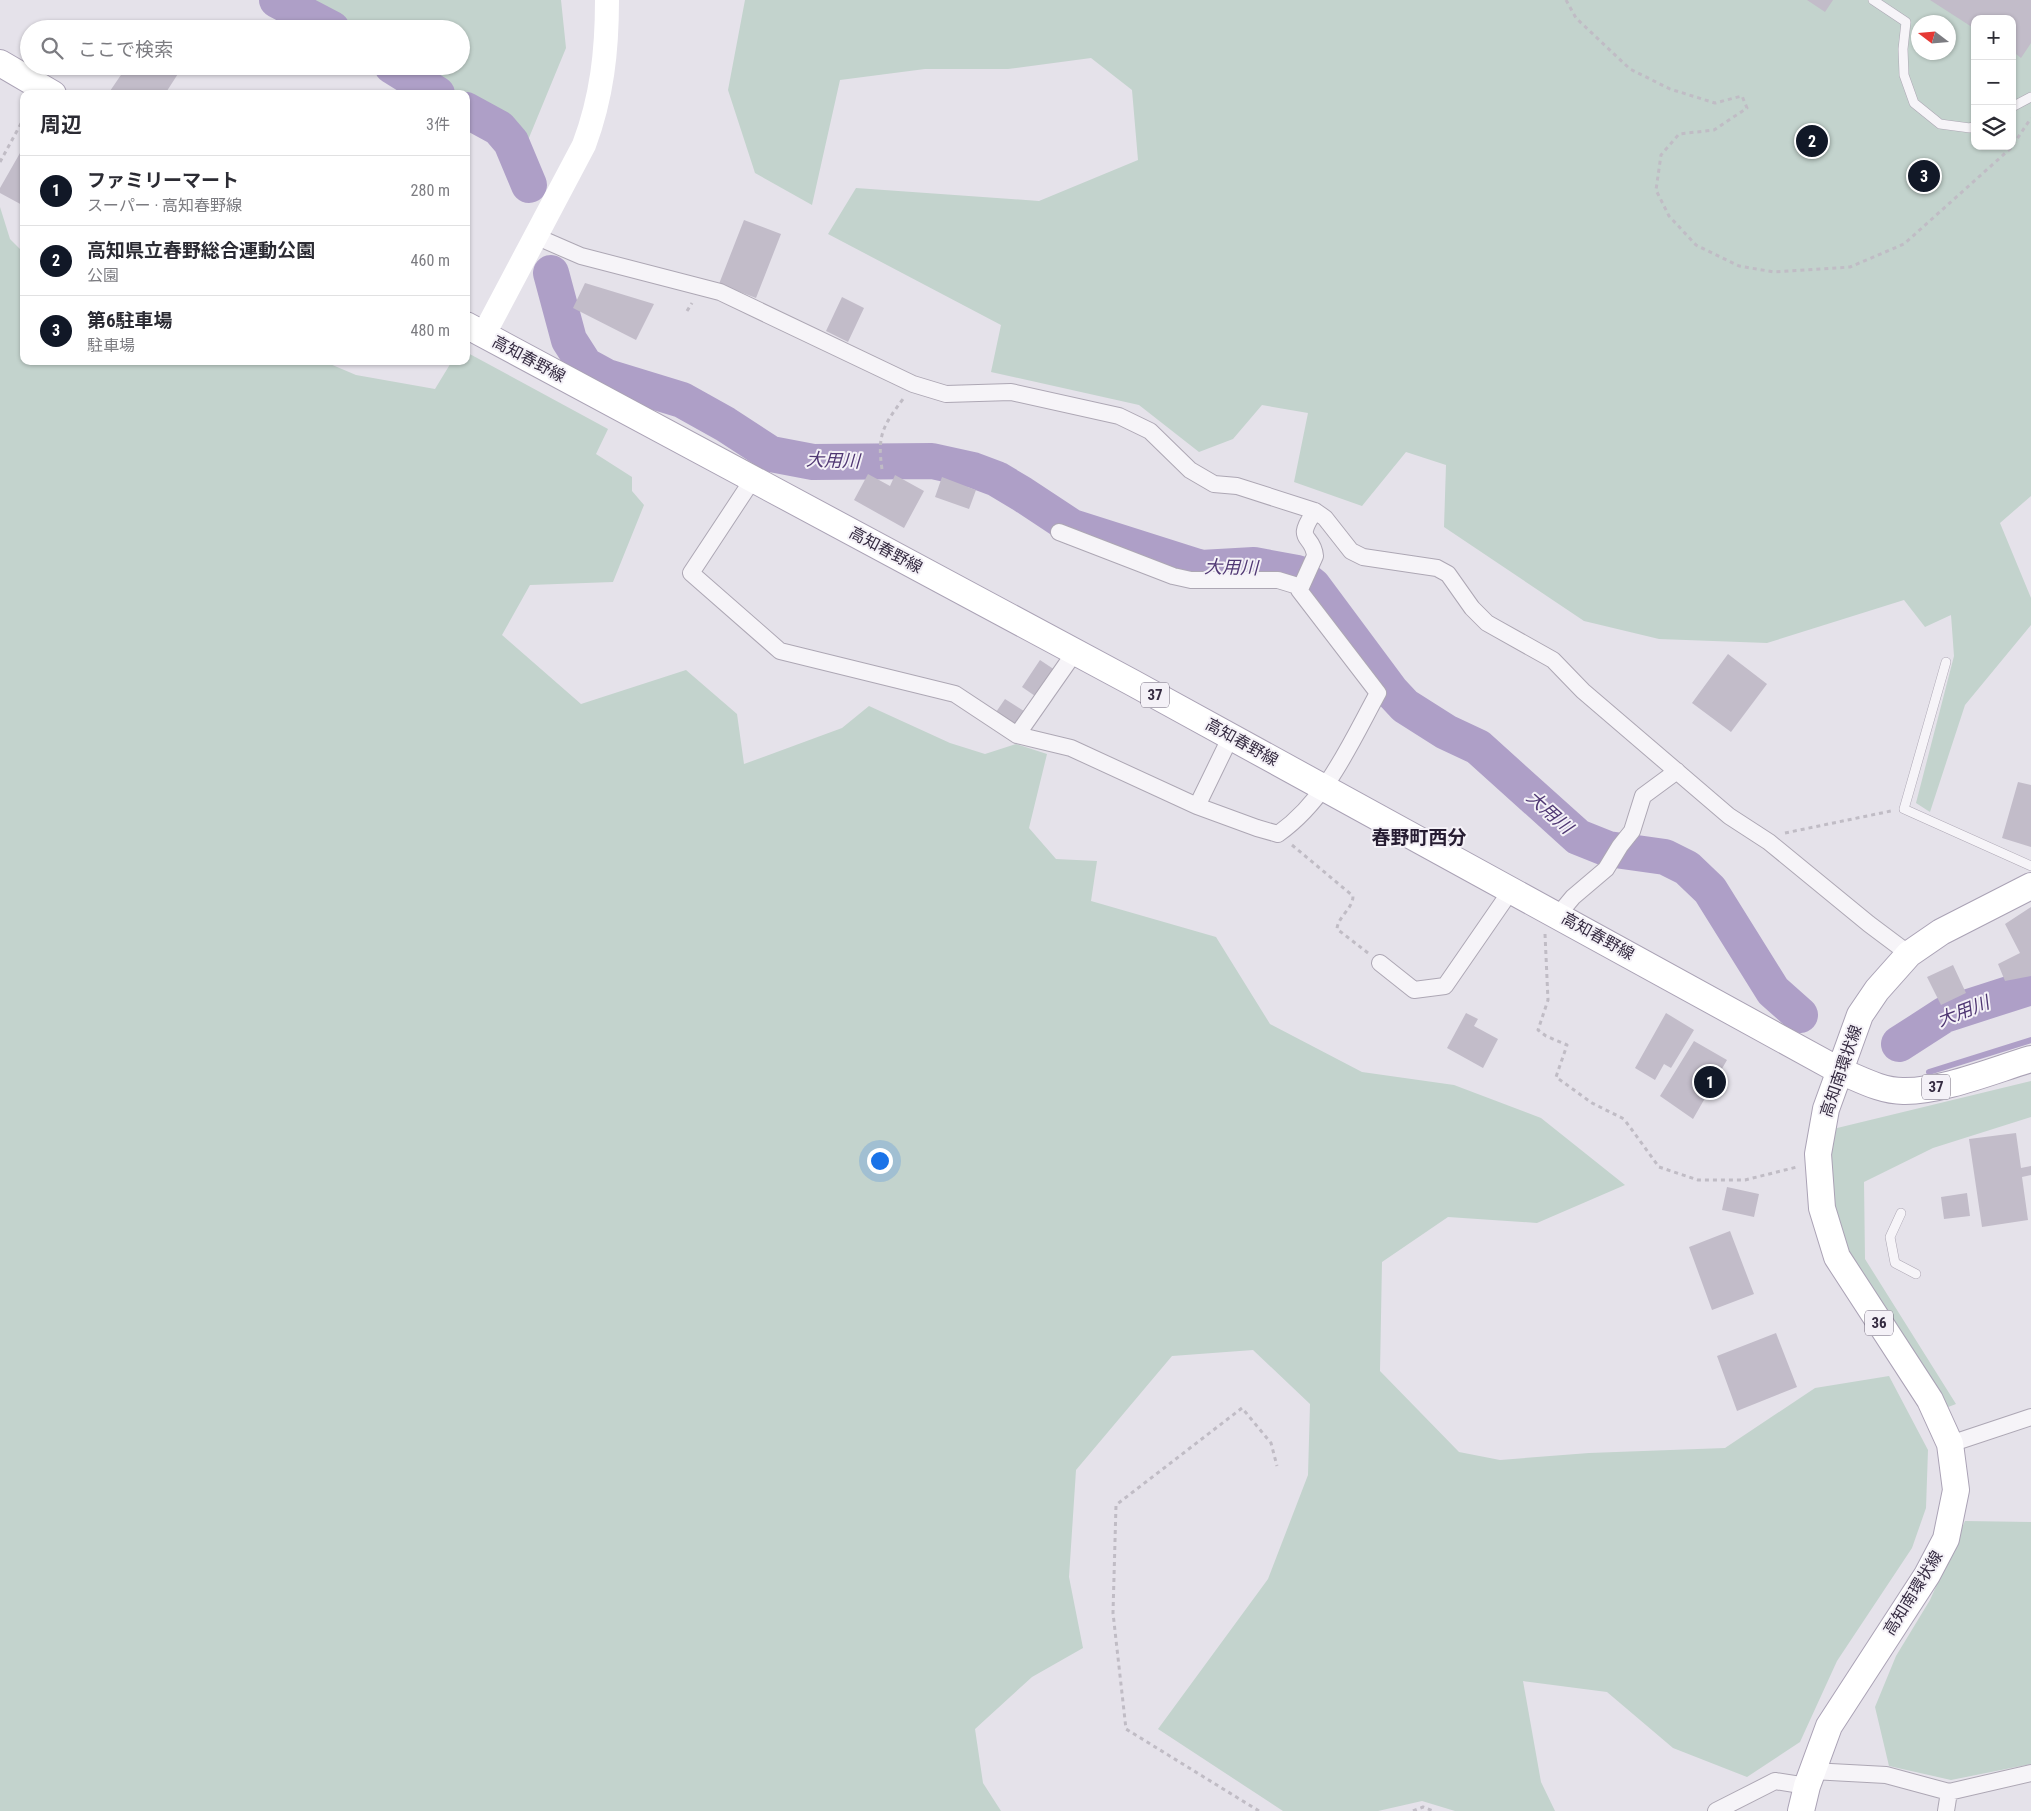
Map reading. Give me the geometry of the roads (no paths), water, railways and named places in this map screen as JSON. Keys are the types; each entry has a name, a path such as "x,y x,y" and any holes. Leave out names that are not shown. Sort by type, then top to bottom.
{"main road":[{"path":"0,63 20,75"},
{"path":"21,75 46,90"},
{"name":"高知春野線","path":"475,330 1231,736 1840,1071 1878,1086 1903,1091 1936,1087 2031,1059"},
{"name":"高知南環状線","path":"1801,1811 1809,1779 1829,1726 1927,1575 1946,1539 1956,1490 1950,1444 1930,1400 1837,1258 1822,1208 1818,1160 1826,1109 1860,1015 1877,990 1910,954 1941,932 2031,886"}],"street":[{"path":"475,330 535,236 584,145 593,120 605,66 607,0"},
{"path":"535,236 582,256 720,292 913,384 946,394 1011,392 1119,416 1150,431 1190,470 1214,484 1237,486 1315,511 1325,518 1352,551 1363,557 1437,568 1448,574 1472,608 1487,623 1553,660 1583,691 1729,816 1762,837 1869,924 1910,954"},
{"path":"753,479 691,573 780,651 954,694 1016,735 1072,748 1197,806 1278,834 1299,819 1326,788 1378,693 1299,590 1314,563 1314,551 1304,533 1315,511"},
{"path":"1059,532 1182,578 1191,580 1278,580 1301,587"},
{"path":"1016,735 1075,652"},
{"path":"1197,806 1231,736"},
{"path":"1550,910 1573,897 1606,869 1632,832 1643,796 1677,771"},
{"path":"1380,963 1414,990 1445,986 1512,889"},
{"path":"1950,1444 2031,1418"},
{"path":"1716,1811 1774,1781 1886,1775 1950,1792 2031,1773"},
{"path":"1946,1811 1950,1792"}],"lane":[{"path":"1873,0 1906,22 1903,49 1904,75 1914,103 1940,124 1971,128"},
{"path":"2014,105 2031,97"},
{"path":"1946,662 1904,809 2031,866"},
{"path":"1901,1213 1890,1237 1895,1263 1916,1274"}],"waterway":[{"name":"大用川","path":"277,0 315,20"},
{"name":"大用川","path":"406,75 431,90"},
{"name":"大用川","path":"470,112 499,128 511,142 529,185"},
{"name":"大用川","path":"551,273 569,340 585,365 607,377 682,400 725,424 771,454 813,462 932,461 973,470 997,479 1072,527 1201,568 1254,565 1297,573 1313,586 1391,691 1405,706 1446,732 1478,747 1578,837 1608,849 1665,857 1687,868 1710,890 1773,991 1800,1015"},
{"name":"大用川","path":"1899,1044 1944,1015 2031,987"},
{"path":"1929,1072 2031,1040"}],"place":[{"name":"高知県立春野総合運動公園","path":"1812,141"},
{"name":"第6駐車場","path":"1924,176"},
{"name":"ファミリーマート","path":"1710,1082"}],"district":[{"name":"春野町西分","path":"1419,837"}]}
